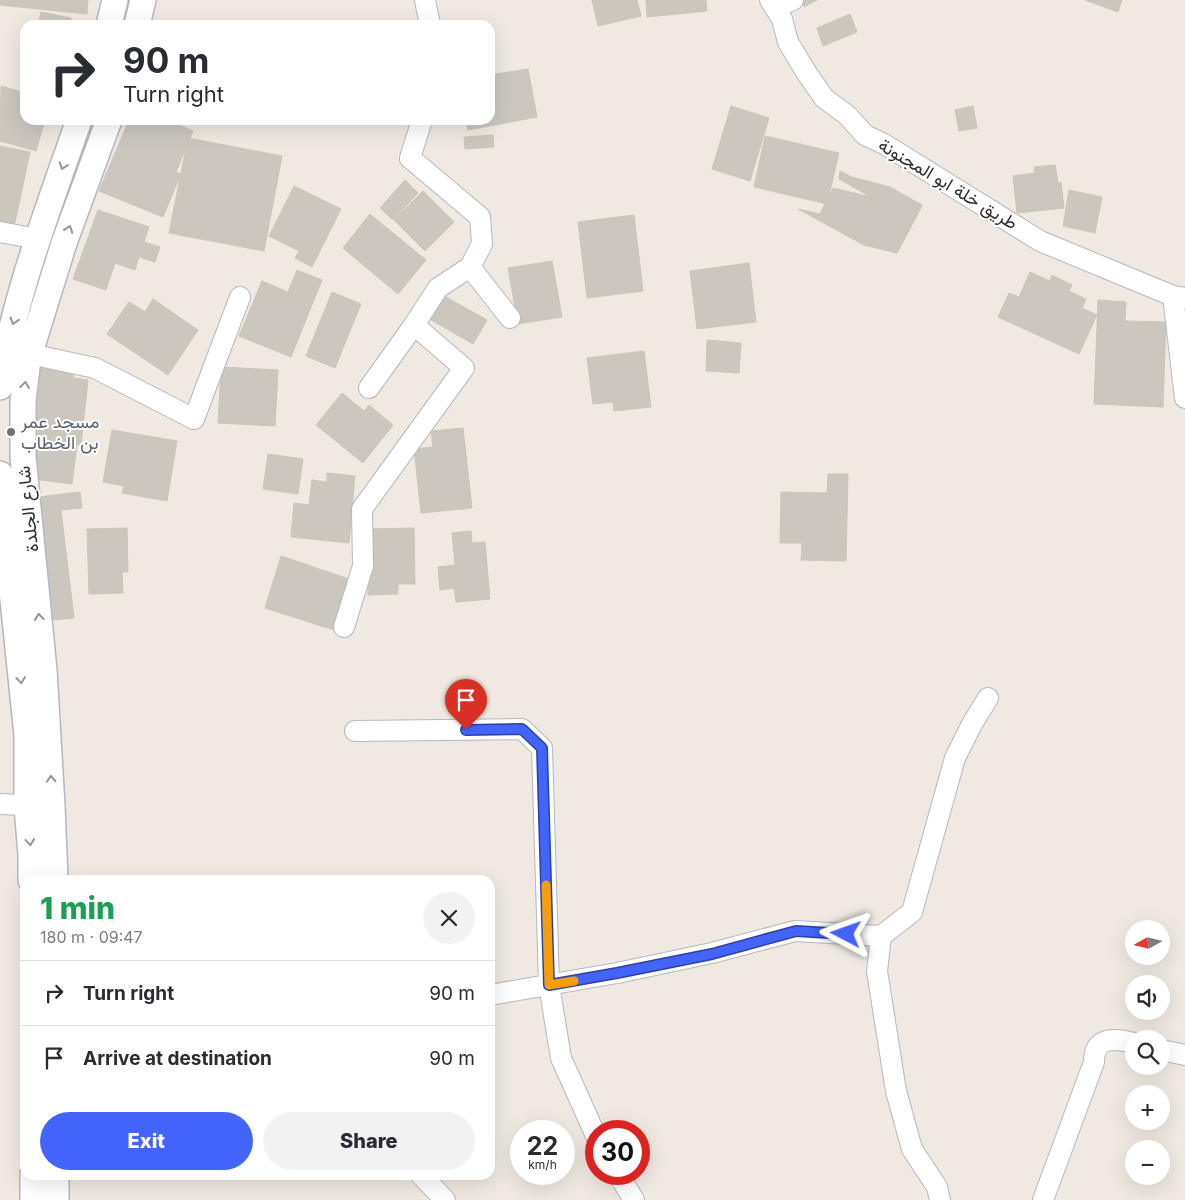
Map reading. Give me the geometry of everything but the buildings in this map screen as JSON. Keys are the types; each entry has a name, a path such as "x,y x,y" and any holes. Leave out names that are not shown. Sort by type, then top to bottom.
{"street":[{"path":"110,20 115,0"},
{"path":"138,20 143,0"},
{"path":"425,0 429,20"},
{"path":"772,3 793,0"},
{"name":"طريق خلة ابو المجنونة","path":"772,3 782,19 788,42 824,98 847,115 865,135 884,144 1040,241 1179,297"},
{"path":"0,387 6,350 38,239 77,125"},
{"name":"شارع الجلدة","path":"54,875 44,670 22,457 23,401 30,354 64,243 107,125"},
{"path":"368,388 414,325 438,288 470,267 482,244 480,217 410,158 420,125"},
{"path":"0,232 38,239"},
{"path":"470,267 510,318"},
{"path":"30,354 95,368 194,418 240,297"},
{"path":"1179,297 1185,398"},
{"path":"344,628 363,566 362,508 464,368 414,325"},
{"name":"شارع الجلدة","path":"0,474 27,735 27,806 31,875"},
{"path":"495,994 712,954 796,931 881,936 912,912 955,758 988,698"},
{"path":"355,730 522,729 542,748 549,985 560,1058 589,1120"},
{"path":"0,804 52,806"},
{"path":"881,936 877,971 896,1091 912,1149 937,1188 940,1200"},
{"path":"1043,1200 1074,1118 1097,1049 1105,1041 1112,1039 1125,1041"},
{"path":"1170,1052 1185,1055"},
{"path":"33,1180 33,1200"},
{"path":"56,1180 56,1200"},
{"path":"426,1180 445,1200"},
{"path":"625,1185 634,1200"}],"slow traffic":[{"path":"546,885 549,985 574,981"}],"place":[{"name":"مسجد عمر بن الخطاب","path":"11,432"}],"route":[{"path":"466,730 522,729 542,748 549,985 712,954 796,931 846,934"}]}
